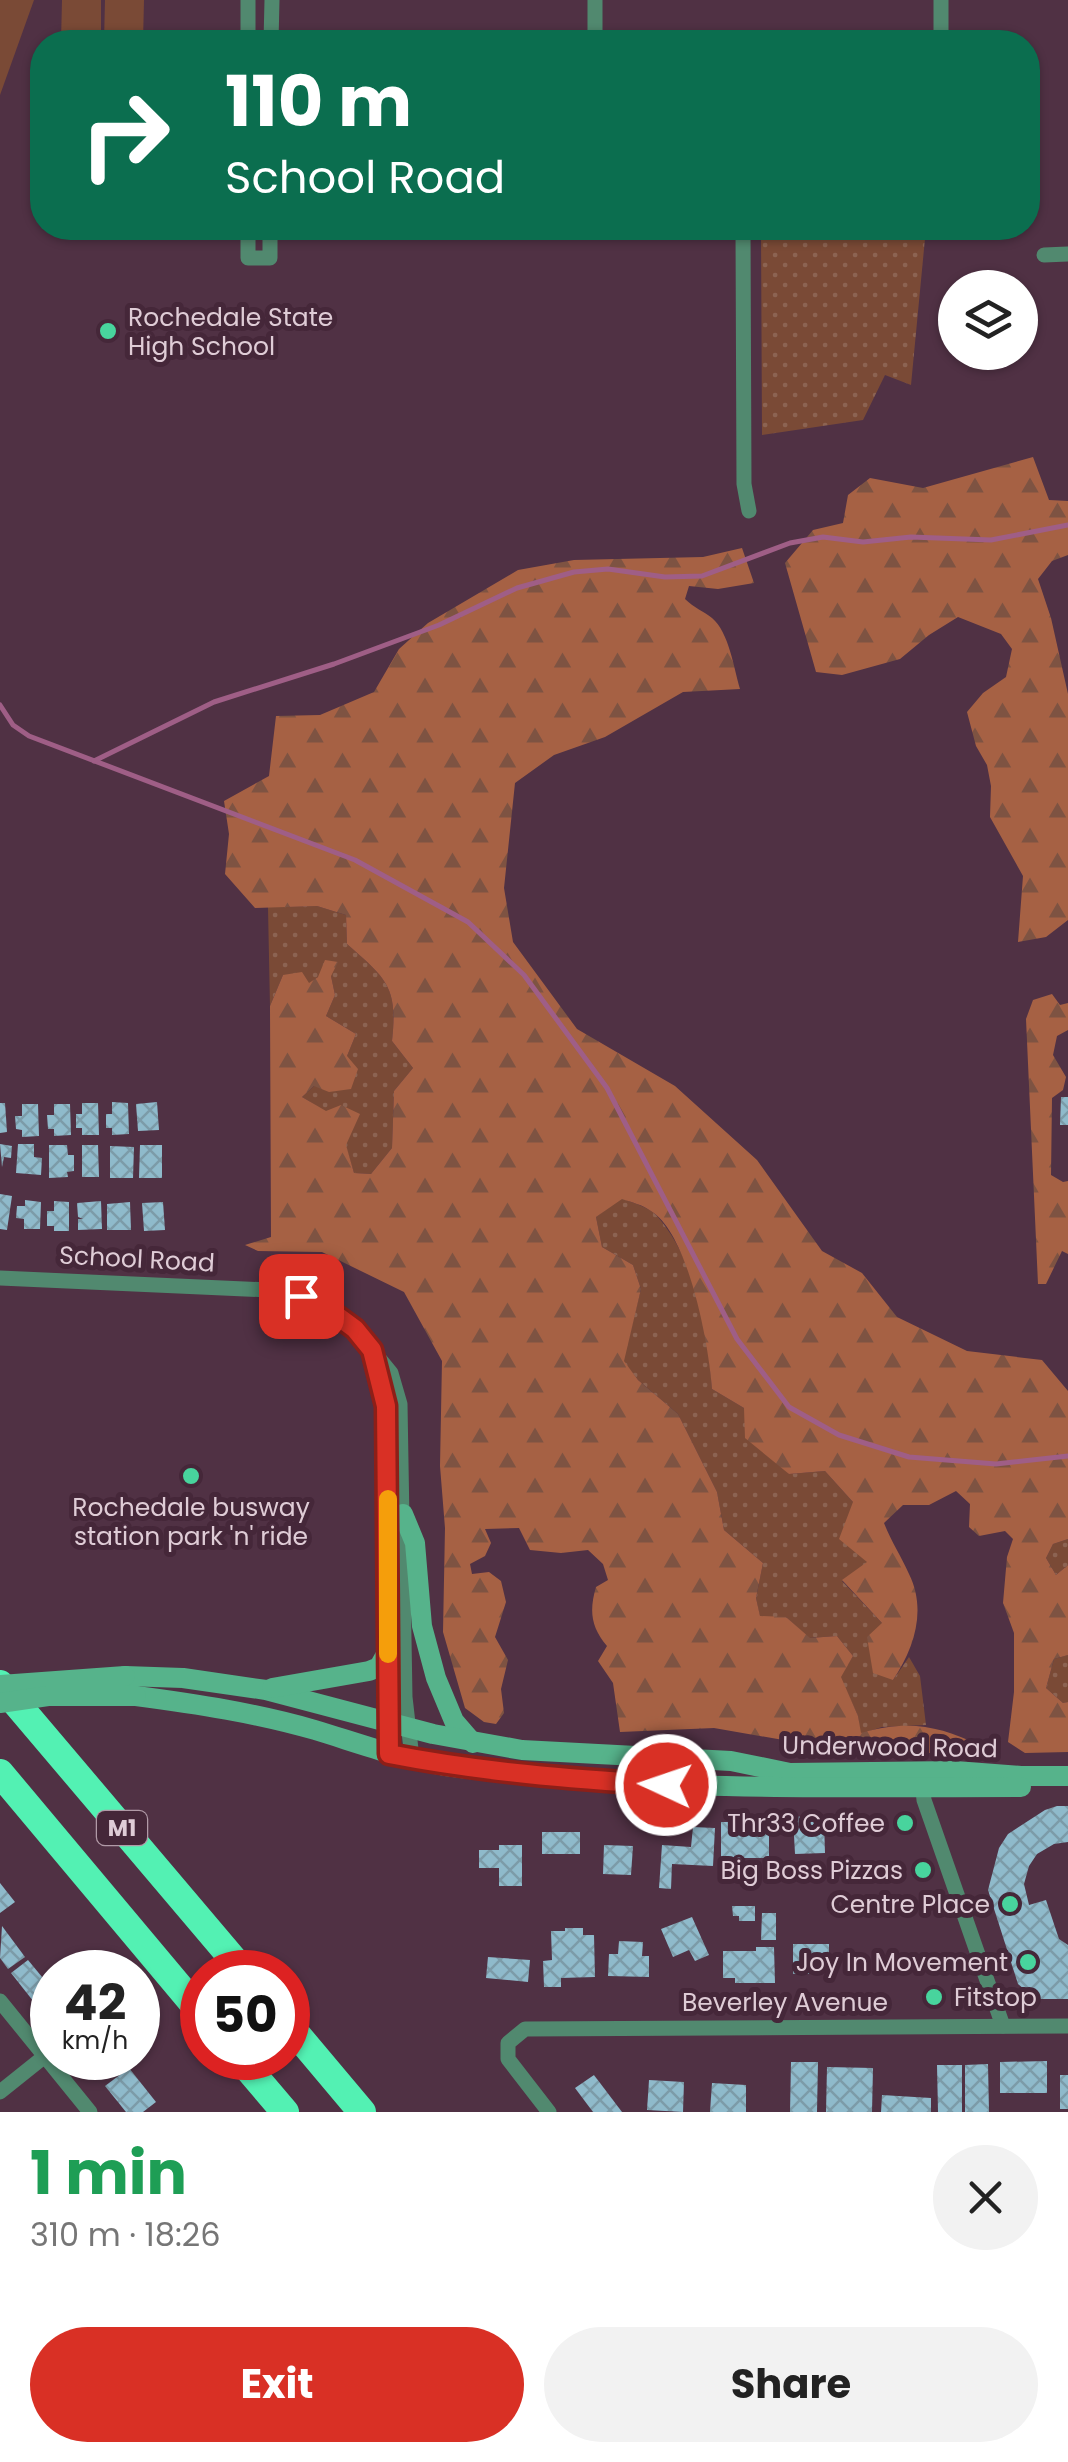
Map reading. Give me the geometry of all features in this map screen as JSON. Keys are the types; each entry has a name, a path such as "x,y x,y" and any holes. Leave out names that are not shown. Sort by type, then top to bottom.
{"highway":[{"name":"M1","path":"0,1685 225,1950"},
{"name":"M1","path":"0,1773 180,1988"},
{"path":"310,2050 362,2112"},
{"path":"258,2080 285,2112"}],"main road":[{"path":"402,1514 415,1543 422,1626 436,1678 454,1720 473,1743"},
{"path":"266,1690 370,1671 379,1666 388,1651"},
{"name":"Underwood Road","path":"0,1685 125,1676 182,1678 266,1690 473,1743 579,1755 732,1761 790,1773 1068,1787"},
{"name":"Underwood Road","path":"0,1703 48,1696 136,1696 236,1709 389,1754 506,1773 612,1782 778,1788 922,1779 1068,1776"}],"street":[{"path":"248,0 248,30"},
{"path":"272,0 272,30"},
{"path":"595,0 595,30"},
{"path":"941,0 941,30"},
{"path":"248,240 248,258 270,258 270,240"},
{"path":"743,240 744,484 749,511"},
{"path":"1044,255 1068,254"},
{"name":"School Road","path":"0,1278 269,1290 301,1296 355,1329 391,1372 400,1404 402,1514 397,1724 389,1754"},
{"name":"School Road","path":"372,1350 388,1428 388,1651 397,1724 412,1758"},
{"path":"922,1779 1003,2026"},
{"path":"0,2001 30,2038"},
{"name":"Beverley Avenue","path":"549,2112 508,2059 508,2044 524,2029 1068,2026"},
{"path":"0,2092 30,2068"},
{"path":"64,2080 90,2112"}],"shaded area":[{"path":"0,0 34,0 0,95"},
{"path":"62,0 101,0 101,30 61,30"},
{"path":"105,0 144,0 143,30 104,30"},
{"path":"761,240 925,240 911,385 885,375 863,420 762,435"},
{"path":"317,906 346,915 347,944 387,985 393,1008 392,1041 413,1068 394,1091 392,1148 371,1174 354,1173 337,1128 324,1112 302,1097 347,1056 356,1034 326,1016 335,995 331,976 318,977 309,984 283,975 270,1006 268,907"},
{"path":"621,1198 654,1213 681,1254 698,1298 712,1389 744,1408 789,1474 825,1471 853,1502 868,1562 842,1581 882,1623 893,1680 909,1657 920,1676 926,1725 882,1727 860,1734 858,1716 840,1677 853,1656 837,1636 809,1638 786,1617 760,1617 756,1598 763,1563 724,1530 717,1492 678,1414 638,1380 623,1361 641,1289 633,1265 602,1247 596,1217"},
{"path":"1068,1539 1068,1565 1056,1575 1046,1558 1053,1544"},
{"path":"1068,1655 1068,1702 1063,1703 1046,1688 1054,1659"}],"green space":[{"path":"1033,457 1049,500 1068,501 1068,555 1052,561 1038,579 1068,694 1068,920 1046,937 1018,942 1023,876 990,817 987,765 976,746 967,712 983,693 1006,677 1012,649 1001,634 958,617 900,659 842,675 816,672 785,563 813,530 843,523 848,495 870,478 923,488"},
{"path":"742,548 754,583 718,589 689,586 685,599 712,618 723,632 740,689 683,692 605,737 554,755 515,783 504,888 513,942 577,1029 675,1086 757,1160 822,1251 862,1273 897,1317 967,1351 1042,1360 1068,1391 1068,1539 1053,1544 1046,1558 1056,1575 1068,1565 1068,1655 1054,1659 1046,1688 1063,1703 1068,1702 1068,1752 1025,1753 1008,1742 1014,1692 1014,1633 1003,1603 1007,1557 1013,1539 1005,1531 979,1536 969,1527 970,1504 956,1491 929,1505 903,1505 884,1523 914,1588 916,1629 893,1680 873,1673 867,1637 882,1623 842,1580 867,1562 839,1539 853,1502 825,1471 789,1474 745,1438 744,1408 712,1389 695,1292 676,1242 651,1211 622,1199 596,1217 602,1247 633,1265 641,1289 624,1361 638,1380 678,1414 717,1492 724,1530 763,1563 756,1598 760,1616 786,1617 810,1638 837,1636 853,1656 841,1677 861,1733 922,1727 951,1733 981,1746 952,1753 846,1751 714,1728 620,1732 613,1683 598,1661 607,1646 593,1618 596,1587 608,1580 603,1564 588,1550 530,1550 519,1528 485,1529 491,1543 485,1556 470,1564 472,1574 489,1572 501,1581 506,1602 495,1637 508,1660 501,1689 504,1713 496,1724 484,1722 465,1708 443,1632 442,1361 404,1292 322,1252 258,1251 245,1245 271,1237 270,1006 283,975 302,972 309,983 318,977 325,960 338,962 331,976 335,995 326,1016 356,1034 347,1056 358,1069 351,1089 329,1092 314,1086 302,1097 326,1111 341,1105 360,1114 346,1145 354,1173 371,1174 392,1148 394,1091 413,1068 392,1041 393,1008 387,985 347,944 346,915 317,906 255,908 225,874 229,834 224,801 269,776 276,716 320,715 374,692 399,649 428,623 518,570 574,560 703,557"},
{"path":"1052,994 1060,1005 1068,1003 1068,1030 1057,1036 1053,1055 1066,1077 1063,1090 1052,1098 1051,1175 1068,1181 1068,1254 1062,1251 1046,1284 1038,1284 1026,1019 1033,1000"}],"building":[{"path":"1061,1097 1068,1097 1068,1125 1060,1125"},
{"path":"112,1102 128,1103 129,1134 112,1135 112,1128 106,1128 106,1114 112,1114"},
{"path":"157,1102 159,1130 138,1131 136,1104"},
{"path":"0,1103 5,1103 7,1132 0,1133"},
{"path":"82,1103 98,1103 99,1135 82,1135 82,1128 76,1128 76,1114 82,1114"},
{"path":"22,1104 38,1104 39,1136 22,1137 22,1130 16,1129 15,1116 22,1116"},
{"path":"54,1104 70,1104 71,1135 54,1136 54,1129 48,1129 47,1115 54,1115"},
{"path":"0,1144 12,1146 11,1158 4,1157 2,1167"},
{"path":"18,1144 34,1144 34,1157 42,1158 41,1175 16,1173"},
{"path":"49,1145 67,1145 68,1155 74,1155 74,1171 67,1172 68,1177 49,1178"},
{"path":"82,1145 98,1145 99,1177 82,1177"},
{"path":"140,1145 162,1145 162,1178 139,1178"},
{"path":"110,1146 134,1147 133,1178 110,1178"},
{"path":"0,1194 12,1196 7,1230 0,1229"},
{"path":"25,1200 41,1202 40,1229 24,1229 24,1219 16,1218 17,1206 25,1206"},
{"path":"54,1201 69,1202 69,1231 54,1231 54,1226 47,1226 47,1211 54,1211"},
{"path":"101,1201 102,1229 78,1230 78,1219 83,1219 78,1217 77,1203"},
{"path":"130,1202 131,1230 107,1230 107,1204"},
{"path":"163,1202 165,1230 144,1231 142,1203"},
{"name":"Centre Place","path":"1057,1806 1068,1806 1068,1842 1054,1844 1037,1854 1024,1884 1029,1905 1046,1900 1059,1939 1068,1945 1068,1999 1036,1999 1018,1984 988,1890 999,1848 1008,1834"},
{"path":"810,1816 810,1822 824,1822 825,1853 795,1854 793,1817"},
{"path":"721,1822 736,1822 736,1831 769,1831 769,1858 721,1858"},
{"path":"693,1827 715,1828 713,1866 672,1864 671,1889 659,1888 662,1845 691,1847"},
{"path":"542,1832 580,1832 580,1854 542,1854"},
{"path":"499,1845 522,1845 522,1886 499,1886 499,1868 479,1868 479,1850 499,1850"},
{"path":"604,1845 633,1846 631,1875 603,1874"},
{"path":"0,1883 15,1902 0,1913"},
{"path":"732,1906 755,1906 755,1921 739,1921 739,1916 733,1916"},
{"path":"762,1913 776,1913 776,1940 761,1940"},
{"path":"692,1917 709,1955 695,1961 689,1950 673,1957 661,1929"},
{"path":"2,1926 25,1957 8,1969 0,1958"},
{"path":"583,1928 583,1935 594,1935 595,1977 561,1978 561,1987 544,1987 543,1961 552,1960 551,1931"},
{"path":"619,1941 643,1942 642,1956 649,1956 649,1977 608,1976 609,1954 618,1954"},
{"path":"793,1944 829,1944 829,1957 809,1957 809,1974 793,1974"},
{"path":"756,1947 774,1947 775,1983 735,1983 735,1978 723,1978 723,1951 756,1951"},
{"path":"488,1957 530,1960 528,1982 486,1978"},
{"path":"28,1960 30,1962 30,1997 11,1973"},
{"path":"1047,2061 1047,2093 1000,2093 1000,2062"},
{"path":"791,2062 818,2062 817,2112 790,2112"},
{"path":"988,2064 989,2112 965,2112 965,2065"},
{"path":"937,2065 962,2065 962,2112 938,2112"},
{"path":"827,2067 873,2068 872,2112 826,2112"},
{"path":"594,2075 622,2112 593,2112 575,2088"},
{"path":"1060,2075 1068,2075 1068,2109 1060,2109"},
{"path":"113,2080 139,2080 156,2102 143,2112 126,2112 105,2086"},
{"path":"649,2080 684,2082 683,2112 647,2110"},
{"path":"712,2083 746,2085 746,2112 710,2112"},
{"path":"882,2095 931,2098 931,2112 881,2112"}],"waterway":[{"path":"94,761 214,702 334,664 439,625 517,588 574,572 608,569 665,577 702,576 790,543 823,537 863,542 911,537 991,540 1068,525"},
{"path":"0,705 13,725 29,736 355,860 468,922 524,975 607,1088 737,1339 789,1407 839,1435 909,1457 996,1464 1068,1456"}],"slow traffic":[{"path":"388,1499 388,1654"}],"place":[{"name":"Rochedale State High School","path":"108,331"},
{"name":"Rochedale busway station park 'n' ride","path":"191,1476"},
{"name":"Thr33 Coffee","path":"905,1823"},
{"name":"Big Boss Pizzas","path":"923,1870"},
{"name":"Centre Place","path":"1010,1904"},
{"name":"Joy In Movement","path":"1028,1962"},
{"name":"Fitstop","path":"934,1997"}],"route":[{"path":"301,1296 355,1329 372,1350 386,1406 389,1754 506,1773 666,1785"}]}
